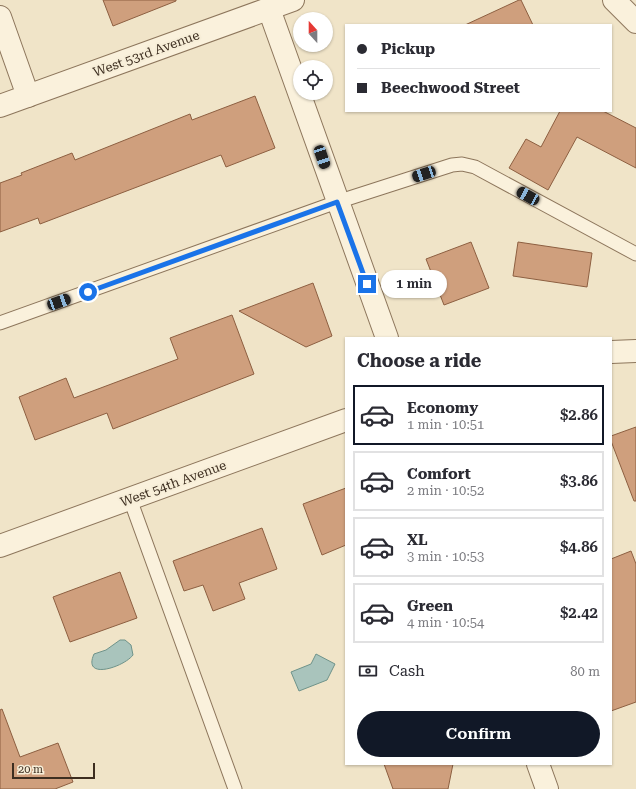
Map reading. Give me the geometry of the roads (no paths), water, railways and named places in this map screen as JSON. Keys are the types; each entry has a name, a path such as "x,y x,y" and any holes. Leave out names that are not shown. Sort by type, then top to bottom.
{"street":[{"name":"West 53rd Avenue","path":"0,106 293,0"},
{"path":"614,0 636,22"},
{"path":"269,9 387,337"},
{"path":"0,17 28,96"},
{"path":"612,352 636,351"},
{"name":"West 54th Avenue","path":"0,546 345,420"},
{"path":"538,765 547,789"}],"lane":[{"path":"0,323 337,202 452,165 462,164 475,167 636,254"},
{"path":"130,499 234,789"}],"water":[{"path":"120,640 125,640 131,645 133,655 128,660 114,667 99,669 94,667 92,662 94,654 106,650"},
{"path":"316,654 335,664 327,680 299,691 291,672 311,664"}]}
